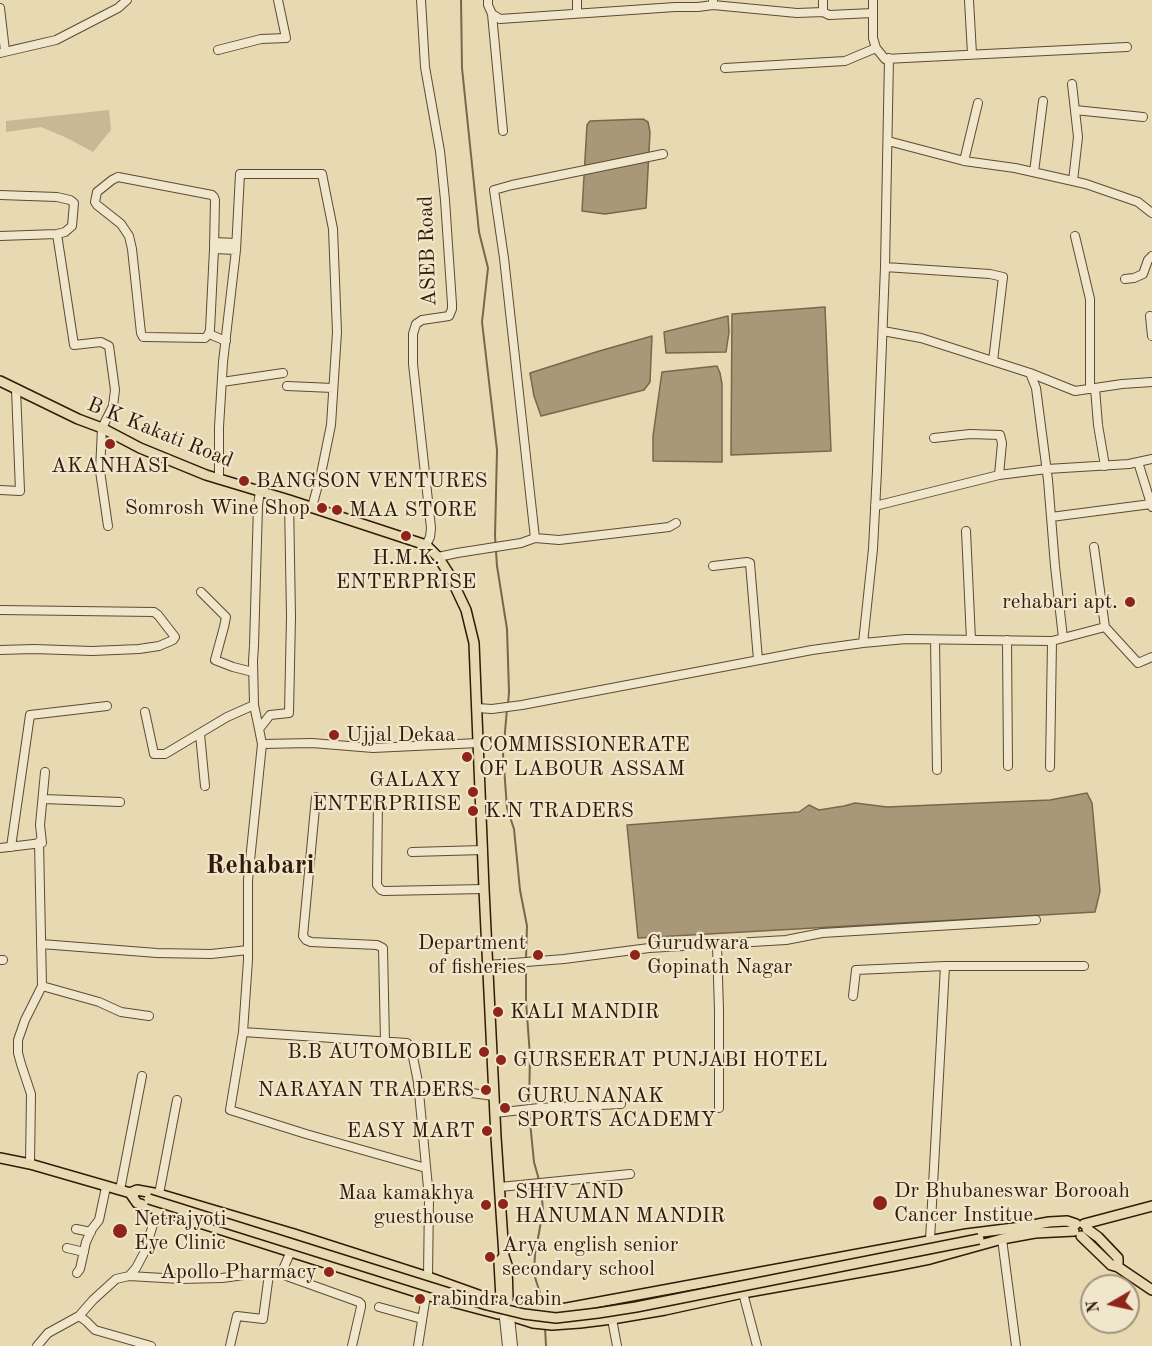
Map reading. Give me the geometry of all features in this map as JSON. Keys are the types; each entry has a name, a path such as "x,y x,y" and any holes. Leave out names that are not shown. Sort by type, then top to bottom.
{"main road":[{"name":"B K Kakati Road","path":"0,381 140,448 219,478 426,545"},
{"path":"426,545 449,574 466,610 474,643 494,1096 504,1256 507,1265 505,1302 514,1312 506,1316"},
{"path":"0,1158 30,1164 130,1193 487,1305 524,1314 556,1318 636,1307 984,1238 1049,1222 1067,1221 1098,1237 1118,1258 1118,1266 1152,1290"},
{"path":"130,1193 137,1190 159,1194 294,1234 505,1302 556,1310 966,1234 1002,1239 1080,1229 1152,1206"},
{"path":"130,1193 137,1203 426,1295 533,1323 552,1325 612,1319 665,1310 743,1293 930,1259 984,1238"},
{"path":"505,1302 495,1307 506,1316"}],"street":[{"path":"0,8 2,52 56,40 118,8 128,0"},
{"path":"218,50 261,39 286,38 278,0"},
{"name":"ASEB Road","path":"421,0 425,67 440,151 445,200 452,304 449,316 422,320 416,324 413,334 413,364 431,528 426,545"},
{"path":"488,0 492,14 503,131"},
{"path":"577,0 577,14"},
{"path":"823,0 823,12"},
{"path":"873,0 873,38 876,48 885,58 1127,47"},
{"path":"969,0 972,54"},
{"path":"492,14 500,19 698,7 713,2 797,13 823,12 830,15 873,13"},
{"path":"725,68 844,61 876,48"},
{"path":"863,643 873,549 883,331 889,58"},
{"path":"1072,84 1078,137 1073,181"},
{"path":"1034,172 1043,101"},
{"path":"964,161 978,103"},
{"path":"1075,110 1143,117"},
{"path":"888,141 964,161 1015,168 1086,184 1138,202 1152,213"},
{"path":"535,538 506,270 494,190 663,154"},
{"path":"219,478 222,382 236,246 240,174 322,174 333,229 337,332 331,425 312,507"},
{"path":"118,177 212,195 215,200 214,246 209,332 205,338 143,336 129,236 121,224 97,205 95,198 97,192 118,177"},
{"path":"0,195 57,197 74,203 72,226 65,232 0,236"},
{"path":"57,234 74,345 101,342 109,346 110,351 115,390 113,406 102,428 100,471 108,526"},
{"path":"1075,236 1090,299 1092,388 1105,466"},
{"path":"214,246 236,246"},
{"path":"1125,279 1143,274 1152,256"},
{"path":"885,267 990,274 1003,277 993,361"},
{"path":"1150,316 1152,336"},
{"path":"883,331 921,338 1030,373 1075,391 1152,382"},
{"path":"209,332 226,338"},
{"path":"222,382 283,373"},
{"path":"1030,373 1036,388 1047,469 1063,638"},
{"path":"287,386 333,388"},
{"path":"0,490 20,491 16,389"},
{"path":"934,438 970,434 1000,435 1002,443 999,475"},
{"path":"875,506 999,475 1047,469 1129,464 1152,459"},
{"path":"1051,517 1151,506 1138,462"},
{"path":"260,491 253,672 254,705 262,744 248,880 248,950 243,1032 230,1110 426,1168"},
{"path":"259,729 270,715 289,713 291,617 289,500"},
{"path":"438,558 521,543 535,538 559,540 669,527 676,523"},
{"path":"966,531 971,640"},
{"path":"1094,547 1105,627 1138,663 1152,657"},
{"path":"713,566 750,563 758,660"},
{"path":"201,592 226,617 214,660 253,672"},
{"path":"0,610 154,612 175,637 159,646 139,649 0,650"},
{"path":"477,708 492,709 522,705 758,660 863,643 906,639 1052,641 1105,627"},
{"path":"934,640 937,770"},
{"path":"1007,640 1008,766"},
{"path":"1050,766 1052,641"},
{"path":"145,712 154,754 165,754 227,717 254,705"},
{"path":"11,847 30,715 107,706"},
{"path":"200,734 205,786"},
{"path":"262,744 312,742 373,748 478,743"},
{"path":"0,848 42,843 40,825 45,772"},
{"path":"316,797 303,936 310,942 377,945 383,948 385,1042"},
{"path":"44,799 120,802"},
{"path":"378,800 377,885 381,890 484,890"},
{"path":"30,1164 32,1094 18,1053 18,1040 42,986 39,842"},
{"path":"412,852 483,850"},
{"path":"488,965 564,959 649,948 786,940 822,933 1036,920"},
{"path":"41,944 157,953 211,954 248,950"},
{"path":"717,944 718,1108"},
{"path":"930,1240 945,966"},
{"path":"853,996 856,970 945,966 1084,966"},
{"path":"42,986 99,1002 121,1012 149,1017"},
{"path":"243,1032 407,1042 411,1047 418,1086 429,1198 428,1277"},
{"path":"120,1190 142,1076"},
{"path":"418,1086 494,1096"},
{"path":"159,1194 177,1100"},
{"path":"495,1113 539,1108 621,1104"},
{"path":"500,1187 630,1174"},
{"path":"77,1273 86,1242 99,1220 106,1186"},
{"path":"129,1276 144,1253 158,1209"},
{"path":"76,1229 91,1232"},
{"path":"1002,1239 1016,1346"},
{"path":"67,1248 84,1252"},
{"path":"281,1275 291,1251"},
{"path":"231,1346 237,1316 263,1318 269,1274"},
{"path":"37,1346 48,1333 79,1316 116,1279 129,1276 180,1279 269,1274 281,1275 359,1302 361,1307 352,1346"},
{"path":"743,1293 757,1346"},
{"path":"418,1346 426,1295"},
{"path":"379,1306 422,1319"},
{"path":"79,1316 95,1330 152,1346"},
{"path":"506,1316 507,1346"},
{"path":"506,1316 513,1346"},
{"path":"612,1319 616,1346"}],"shaded area":[{"path":"109,110 111,130 93,152 41,127 6,132 6,121"},
{"path":"643,119 648,122 650,132 646,208 605,214 582,211 587,125 590,121"},
{"path":"825,307 831,451 731,455 732,314"},
{"path":"728,316 729,332 726,352 666,353 664,332"},
{"path":"652,336 650,382 644,390 541,416 534,396 530,373"},
{"path":"717,366 722,384 722,462 653,461 653,436 662,372"},
{"path":"1087,793 1092,803 1100,891 1095,912 638,938 627,825 799,812 809,805 819,810 855,803 887,807 1050,800"}],"waterway":[{"path":"461,0 462,68 479,232 488,268 482,322 497,450 495,536 497,566 507,629 508,704"},
{"path":"507,709 503,754 507,808 514,829 520,890 527,926 526,959"},
{"path":"526,965 530,1056 529,1106"},
{"path":"529,1112 534,1162 539,1180"},
{"path":"541,1186 543,1211 535,1254 534,1274 544,1306"},
{"path":"545,1327 546,1346"}],"place":[{"name":"AKANHASI","path":"110,444"},
{"name":"BANGSON VENTURES","path":"244,481"},
{"name":"Somrosh Wine Shop","path":"322,508"},
{"name":"MAA STORE","path":"337,510"},
{"name":"H.M.K. ENTERPRISE","path":"406,536"},
{"name":"rehabari apt.","path":"1130,602"},
{"name":"Ujjal Dekaa","path":"334,735"},
{"name":"COMMISSIONERATE OF LABOUR ASSAM","path":"467,757"},
{"name":"GALAXY ENTERPRIISE","path":"473,792"},
{"name":"K.N TRADERS","path":"473,811"},
{"name":"Department of fisheries","path":"538,955"},
{"name":"Gurudwara Gopinath Nagar","path":"635,955"},
{"name":"KALI MANDIR","path":"498,1012"},
{"name":"B.B AUTOMOBILE","path":"484,1052"},
{"name":"GURSEERAT PUNJABI HOTEL","path":"501,1060"},
{"name":"NARAYAN TRADERS","path":"486,1090"},
{"name":"GURU NANAK SPORTS ACADEMY","path":"505,1108"},
{"name":"EASY MART","path":"487,1131"},
{"name":"Dr Bhubaneswar Borooah Cancer Institue","path":"880,1203"},
{"name":"SHIV AND HANUMAN MANDIR","path":"503,1204"},
{"name":"Maa kamakhya guesthouse","path":"486,1205"},
{"name":"Netrajyoti Eye Clinic","path":"120,1231"},
{"name":"Arya english senior secondary school","path":"490,1257"},
{"name":"Apollo Pharmacy","path":"329,1272"},
{"name":"rabindra cabin","path":"420,1299"}],"district":[{"name":"Rehabari","path":"260,866"}]}
